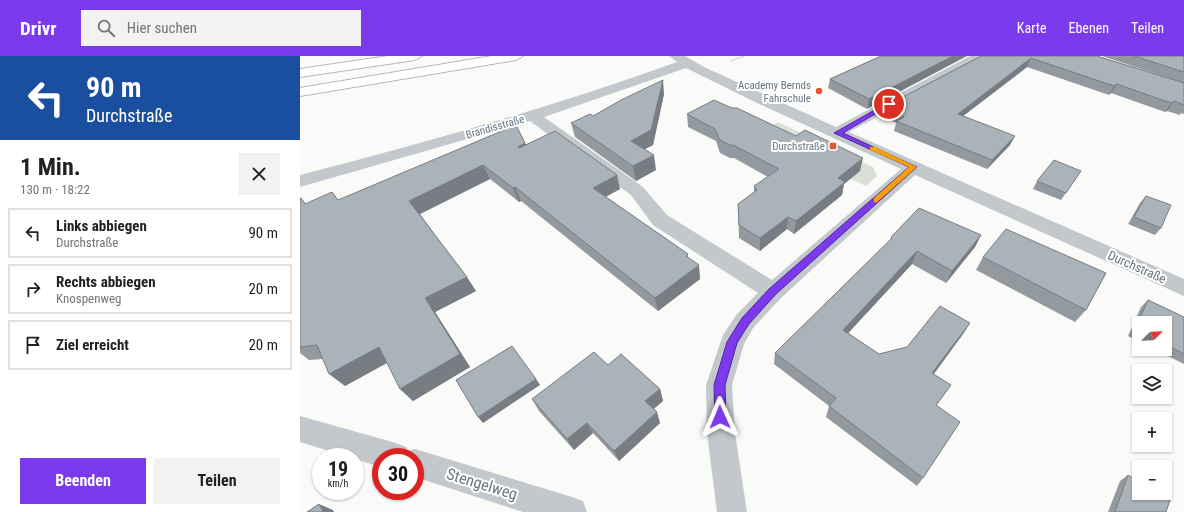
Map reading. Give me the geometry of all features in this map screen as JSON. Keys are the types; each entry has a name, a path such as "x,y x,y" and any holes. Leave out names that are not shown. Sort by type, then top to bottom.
{"highway":[{"path":"300,73 415,56"},
{"path":"300,92 516,56"}],"street":[{"path":"837,133 980,56"},
{"name":"Durchstraße","path":"681,60 837,133 1184,288"},
{"name":"Brandisstraße","path":"300,181 414,151 533,116 681,60"},
{"path":"533,116 637,192 660,220 773,292"},
{"path":"732,512 721,433 719,385 732,342 745,321 773,292 914,167"},
{"path":"300,429 372,450"},
{"name":"Stengelweg","path":"424,466 572,512"}],"shaded area":[{"path":"778,122 873,167 877,176 866,186 844,176 767,130"}],"building":[{"path":"881,56 953,56 869,99 830,79"},
{"path":"981,56 1097,56 1184,83 1184,105 1174,101 1171,103 1117,84 1114,86 1031,58 958,114 1015,136 992,160 896,121 904,117 884,107"},
{"path":"1134,56 1184,56 1184,72"},
{"path":"663,80 651,130 631,141 654,155 633,166 571,123 590,114 593,116 621,100"},
{"path":"714,100 732,108 737,108 796,136 805,130 863,158 838,178 845,182 796,221 788,217 760,238 739,225 738,204 757,190 754,186 779,169 733,145 720,140 715,129 687,114"},
{"path":"516,125 525,143 518,147 519,148 555,131 617,175 593,188 688,254 686,256 699,265 655,298 515,187 513,188 483,165 409,201 467,277 425,298 460,354 400,389 379,347 329,374 317,345 300,347 300,198 305,204 332,192 338,200"},
{"path":"1054,160 1081,171 1066,193 1037,181"},
{"path":"1146,196 1171,205 1161,228 1134,217"},
{"path":"919,208 981,235 952,271 917,251 843,330 879,354 907,347 940,306 970,323 932,373 951,385 936,405 960,422 923,478 829,406 836,398 775,353 892,238 891,237"},
{"path":"1006,229 1106,273 1086,310 983,257"},
{"path":"1148,300 1184,317 1184,354 1172,348 1172,316 1141,316"},
{"path":"512,346 536,379 478,417 456,380"},
{"path":"594,352 608,365 621,354 660,389 645,401 657,412 614,451 587,423 567,439 532,399"},
{"path":"1128,475 1132,478 1132,500 1170,500 1166,512 1115,512"},
{"path":"319,504 323,512 307,512"}],"slow traffic":[{"path":"873,149 914,167 876,200"}],"place":[{"name":"Academy Bernds Fahrschule","path":"819,91"},
{"name":"Durchstraße","path":"833,146"}],"route":[{"path":"720,417 719,385 732,342 745,321 773,292 914,167 837,133 889,104"}]}
